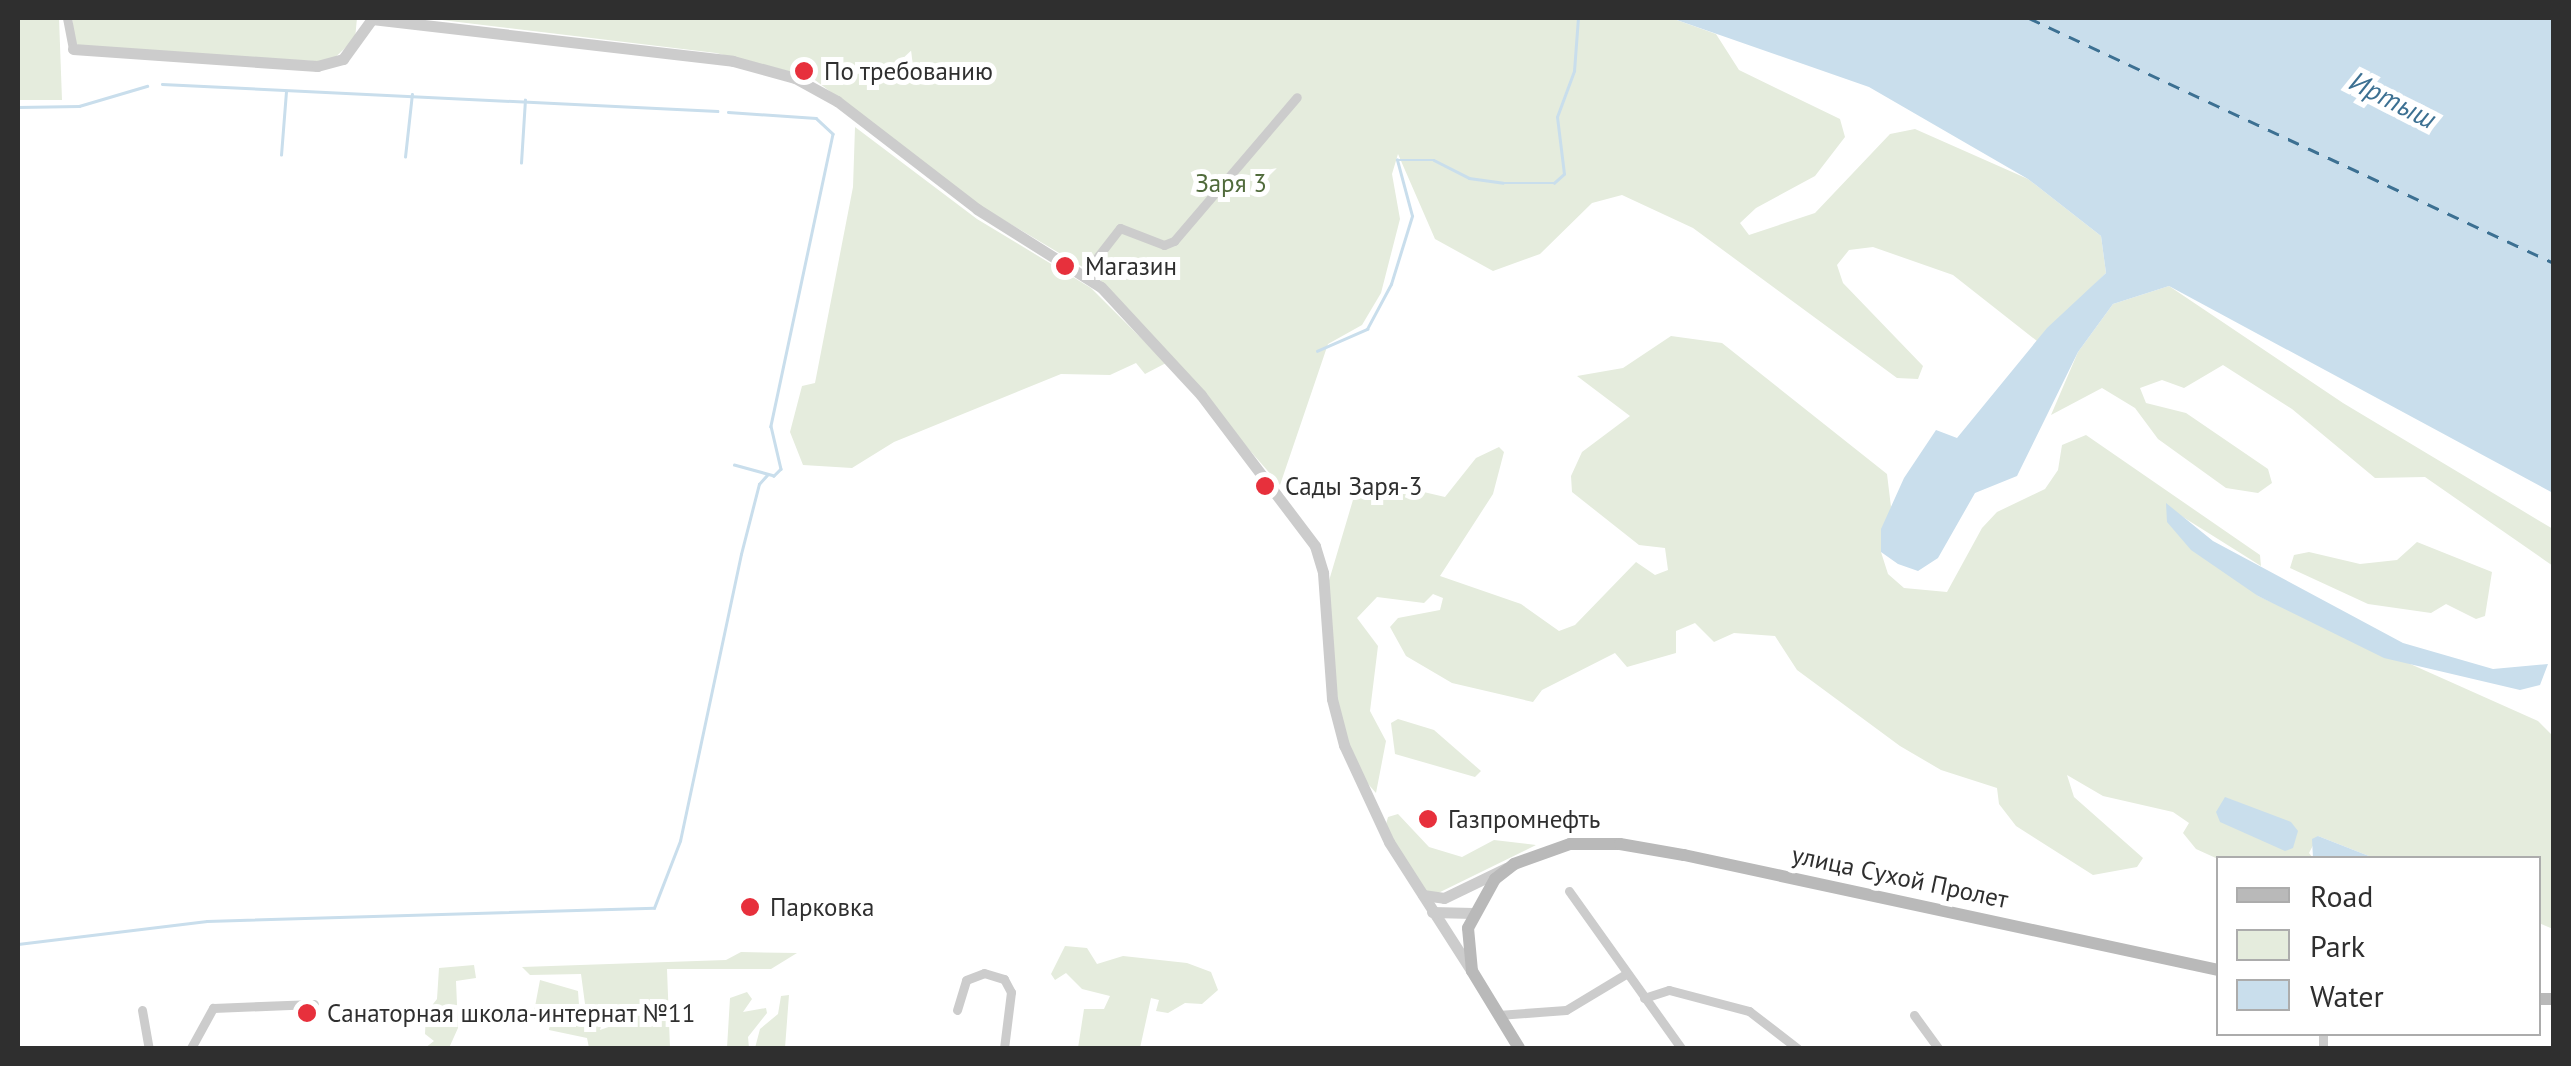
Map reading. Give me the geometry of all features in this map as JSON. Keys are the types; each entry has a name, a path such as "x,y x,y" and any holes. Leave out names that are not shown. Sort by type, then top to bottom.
{"main road":[{"name":"улица Сухой Пролет","path":"1514,864 1570,844 1620,844 2216,970"},
{"path":"1514,864 1473,913 1466,943 1472,971 1519,1048"}],"street":[{"path":"67,18 72,49 317,66 343,59 371,18 706,57 795,78 867,122 977,209 1084,273 1201,395 1315,546 1323,573 1336,722 1374,812 1418,891 1472,971"},
{"path":"1084,273 1120,228 1154,242 1174,241 1297,97"},
{"path":"1418,891 1431,900 1444,898 1514,864"},
{"path":"1569,891 1681,1048"},
{"path":"1432,912 1473,913"},
{"path":"957,1010 966,980 984,973 1004,979 1011,992 1004,1048"},
{"path":"1498,1016 1566,1010 1626,974"},
{"path":"1644,998 1668,990 1749,1011 1796,1048"},
{"path":"191,1048 213,1008 314,1004"},
{"path":"142,1010 149,1048"},
{"path":"1914,1016 1938,1048"}],"green space":[{"path":"18,18 59,18 62,100 18,100"},
{"path":"72,18 357,18 355,39 330,62 82,47 75,43"},
{"name":"Заря 3","path":"425,18 1671,18 1716,34 1739,70 1840,119 1845,137 1815,176 1756,208 1740,223 1749,235 1815,213 1890,134 1915,129 2028,179 2101,236 2106,273 2037,341 1953,275 1873,247 1849,250 1837,265 1843,283 1923,366 1918,379 1897,378 1693,228 1622,195 1592,203 1540,254 1493,271 1435,239 1398,154 1392,174 1400,219 1381,293 1362,325 1328,344 1280,485 1096,275 982,207 811,77 716,53"},
{"path":"855,127 977,219 1091,288 1166,363 1145,374 1136,363 1110,375 1061,374 894,442 852,468 803,465 790,432 802,386 815,383 853,187"},
{"path":"2169,286 2343,403 2553,529 2553,566 2425,477 2375,478 2292,409 2223,365 2184,388 2162,380 2140,388 2146,403 2186,413 2268,469 2272,483 2258,493 2226,488 2158,439 2135,408 2102,388 2051,415 2078,352 2113,304"},
{"path":"1671,336 1722,343 1887,474 1891,507 1881,552 1888,574 1904,588 1947,592 1982,528 1997,512 2045,489 2058,470 2062,445 2086,435 2260,555 2261,566 2167,507 2258,596 2538,721 2553,736 2553,929 2541,924 2541,856 2369,856 2318,836 2309,853 2311,856 2216,858 2196,849 2183,833 2189,823 2173,812 2103,796 2067,775 2074,797 2143,858 2137,867 2093,875 2016,826 1999,804 1997,788 1941,770 1900,746 1797,670 1775,636 1734,633 1714,642 1695,623 1676,631 1676,653 1627,667 1615,653 1542,690 1533,702 1452,683 1406,656 1390,627 1398,618 1440,610 1443,598 1433,594 1424,603 1377,597 1357,618 1378,646 1370,711 1386,741 1376,793 1361,776 1341,722 1328,628 1328,584 1358,483 1368,479 1445,497 1476,458 1499,447 1504,452 1493,494 1440,576 1521,604 1559,631 1575,625 1636,562 1655,575 1668,570 1665,548 1639,545 1572,492 1571,476 1582,452 1630,416 1577,376 1623,368"},
{"path":"2417,542 2492,572 2485,616 2476,619 2446,604 2431,613 2368,604 2290,568 2294,555 2309,552 2360,564 2397,560"},
{"path":"1398,719 1434,730 1481,771 1475,777 1395,754 1391,723"},
{"path":"1398,814 1429,847 1462,857 1494,840 1536,845 1430,897 1385,828 1388,817"},
{"path":"1065,946 1087,948 1097,964 1123,956 1187,963 1211,972 1218,990 1202,1004 1185,1003 1168,1013 1156,1011 1159,1000 1151,998 1140,1048 1078,1048 1084,1009 1104,1009 1110,996 1082,989 1066,973 1055,980 1051,974"},
{"path":"741,952 797,953 771,969 667,969 670,1048 589,1048 587,1038 549,1030 551,1019 533,1017 540,980 578,991 579,1005 563,1009 562,1027 603,1020 600,1030 634,1018 585,1004 581,974 530,975 522,967 726,960"},
{"path":"474,965 476,978 456,981 458,1028 449,1048 425,1048 434,1041 425,1034 426,1013 437,999 439,968"},
{"path":"747,992 752,999 743,1012 766,1008 767,1013 748,1037 749,1048 727,1048 730,998"},
{"path":"789,995 785,1048 755,1048 760,1029 778,1014 781,996"}],"water":[{"name":"Иртыш","path":"1671,18 2553,18 2553,493 2169,286 2113,304 2078,352 2017,476 1975,493 1938,558 1918,571 1898,564 1881,552 1881,529 1904,478 1936,430 1957,438 2047,328 2106,273 2101,236 2028,179 1869,87"},
{"path":"2166,503 2213,541 2403,643 2493,669 2548,664 2540,685 2520,690 2384,658 2258,596 2191,550 2167,522"},
{"path":"2225,797 2291,822 2298,831 2293,848 2285,851 2220,822 2216,812"},
{"path":"2318,836 2369,856 2313,856 2312,839"}],"waterway":[{"path":"1317,351 1367,329 1391,284 1412,216 1397,160 1434,160 1469,178 1503,183 1554,183 1564,174 1557,117 1574,71 1578,18"},
{"path":"162,84 717,111"},
{"path":"18,107 79,106 147,86"},
{"path":"281,155 286,92"},
{"path":"405,157 412,94"},
{"path":"521,163 525,100"},
{"path":"728,112 816,118 833,134 771,426 781,469 774,476 734,465"},
{"path":"18,944 207,921 654,908 680,841 741,554 759,484 767,475"}],"ferry route":[{"path":"2029,18 2554,263"}],"place":[{"name":"По требованию","path":"804,71"},
{"name":"Магазин","path":"1065,266"},
{"name":"Сады Заря-3","path":"1265,486"},
{"name":"Газпромнефть","path":"1428,819"},
{"name":"Парковка","path":"750,907"},
{"name":"Санаторная школа-интернат №11","path":"307,1013"}]}
